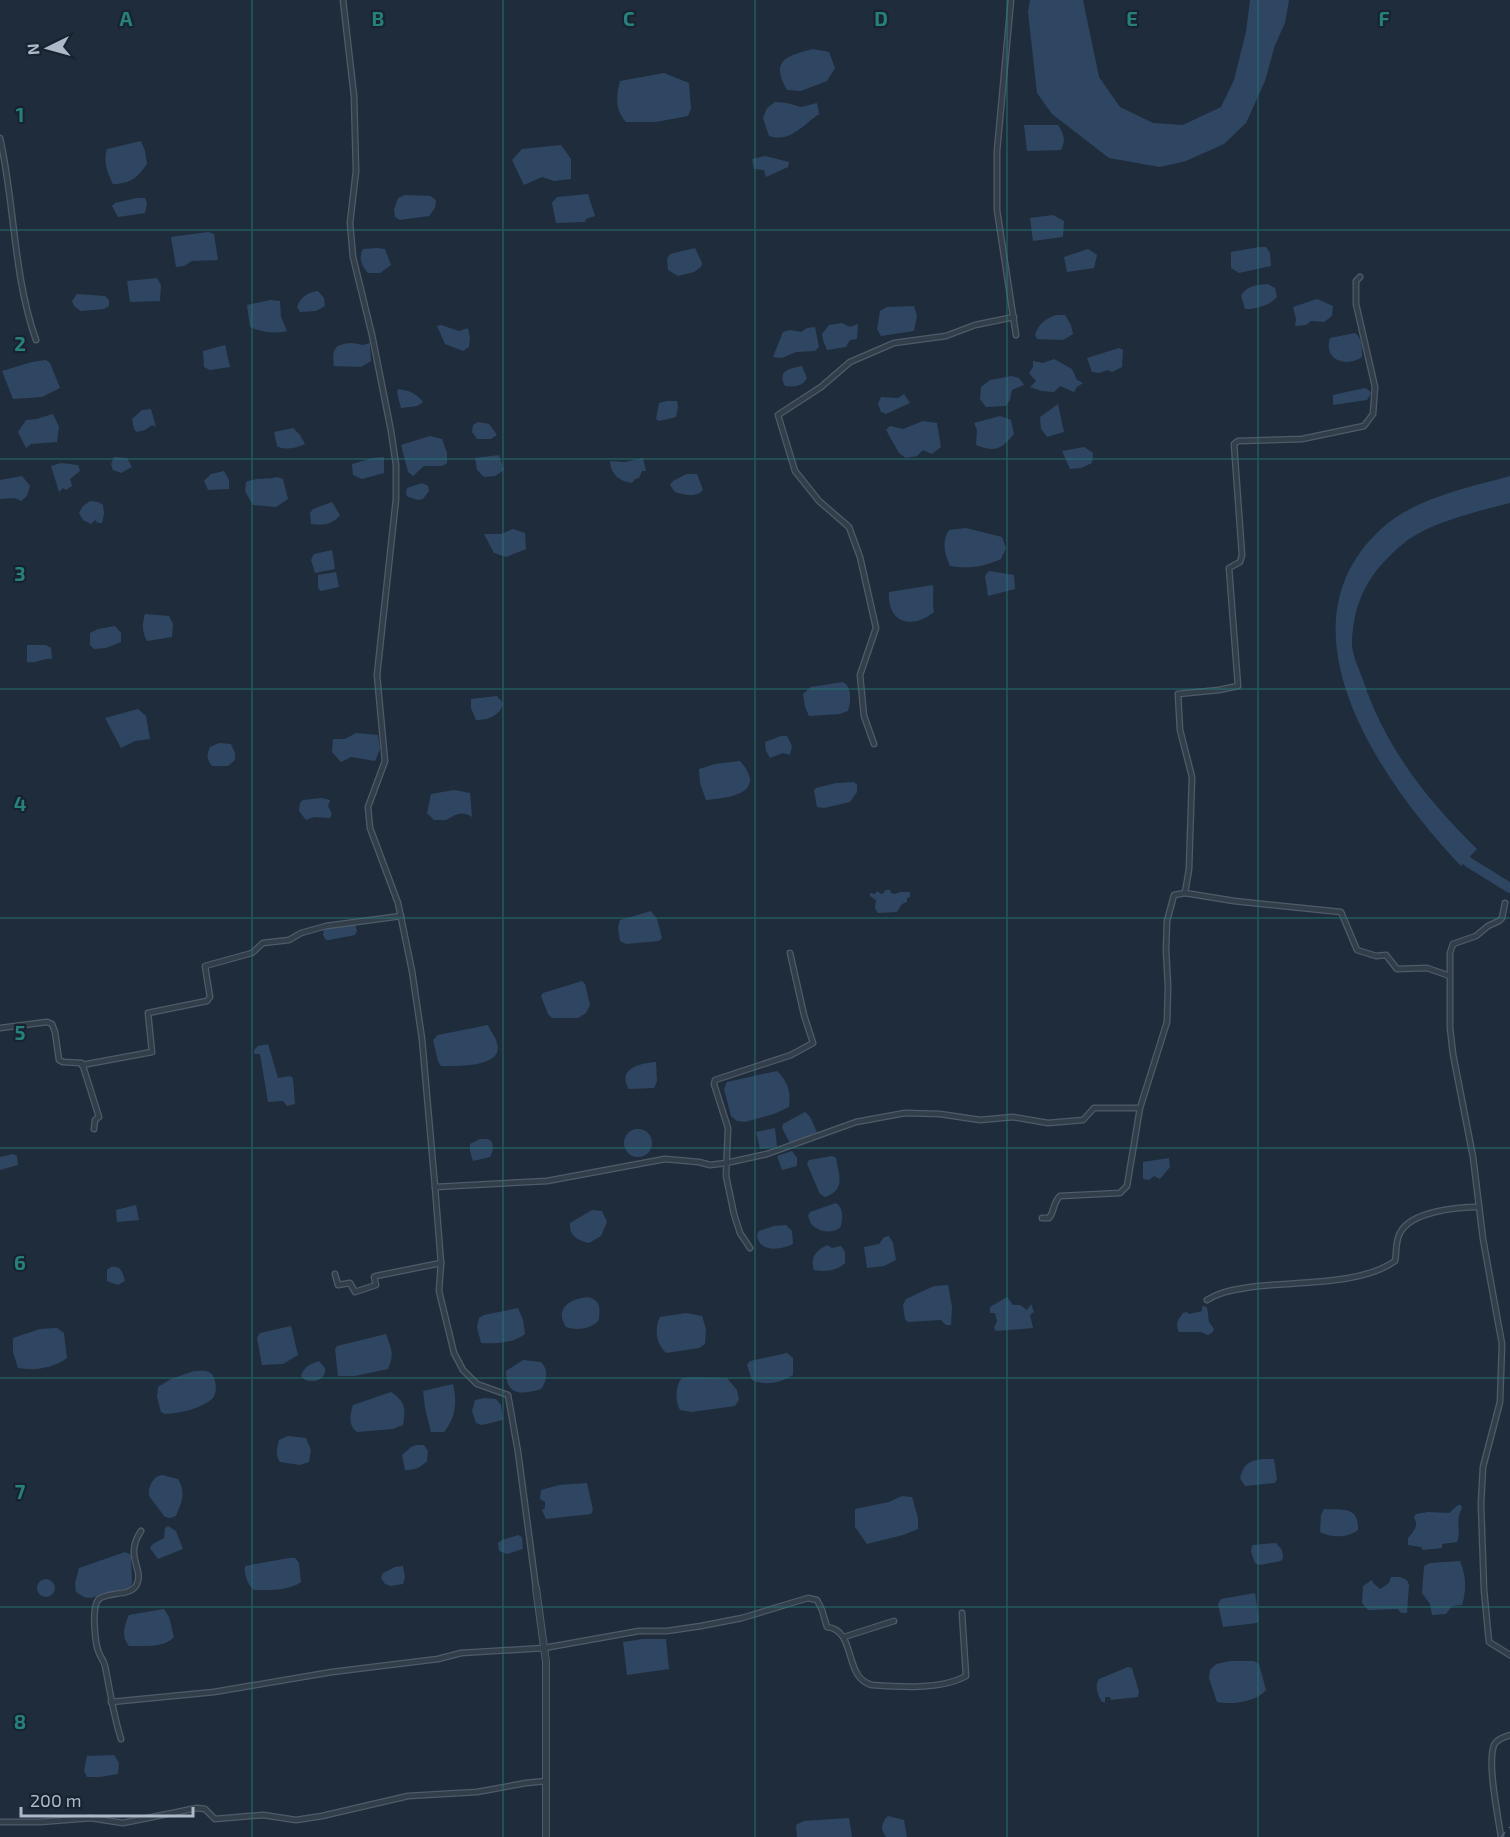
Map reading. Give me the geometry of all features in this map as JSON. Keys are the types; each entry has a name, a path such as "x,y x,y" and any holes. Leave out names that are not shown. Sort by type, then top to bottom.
{"street":[{"path":"343,0 354,96 356,171 350,222 353,257 372,335 392,432 396,465 396,499 377,675 385,761 368,807 370,828 398,903 412,971 422,1039 435,1187 441,1263 439,1291 454,1353 463,1370 477,1384 508,1395 518,1452 544,1648 546,1837"},
{"path":"1011,0 997,150 997,210 1016,335"},
{"path":"0,138 8,177 24,293 36,340"},
{"path":"1185,893 1189,868 1192,777 1180,730 1177,711 1178,694 1238,686 1229,568 1240,562 1242,555 1234,444 1238,441 1302,439 1364,426 1373,414 1375,387 1356,304 1356,282 1360,277"},
{"path":"874,744 864,716 860,675 876,628 860,556 849,528 819,501 795,471 778,414 821,387 850,362 894,343 946,336 975,325 1014,317"},
{"path":"1042,1218 1049,1218 1053,1214 1054,1203 1060,1196 1120,1192 1127,1186 1140,1108 1167,1022 1167,921 1174,896 1185,893 1234,901 1341,912 1357,950 1376,956 1386,955 1396,969 1427,968 1450,976"},
{"path":"1505,903 1502,918 1499,921 1488,926 1476,936 1453,944 1450,953 1450,976 1451,1037 1473,1157 1479,1208 1502,1344 1498,1409 1483,1467 1481,1504 1484,1590 1489,1642 1510,1655"},
{"path":"82,1065 152,1052 148,1013 207,1001 210,997 205,966 252,953 263,943 289,940 301,933 401,916"},
{"path":"750,1248 740,1233 734,1214 726,1176 728,1128 714,1084 715,1080 791,1055 813,1043 790,953"},
{"path":"0,1028 47,1022 52,1024 59,1060 79,1062 82,1065 99,1117 95,1120 94,1128"},
{"path":"435,1187 547,1181 665,1160 710,1165 726,1163 767,1154 856,1122 905,1113 940,1114 980,1120 1013,1117 1048,1123 1083,1120 1094,1108 1140,1108"},
{"path":"1207,1300 1221,1291 1335,1279 1378,1269 1395,1261 1395,1244 1401,1230 1417,1218 1456,1207 1479,1208"},
{"path":"335,1274 338,1285 350,1283 355,1292 376,1285 374,1277 376,1276 441,1263"},
{"path":"121,1739 111,1702 105,1665 98,1648 94,1614 96,1604 106,1595 124,1592 137,1585 133,1553 134,1541 141,1531"},
{"path":"111,1702 214,1692 332,1672 438,1659 461,1653 544,1648 639,1631 677,1629 718,1623 808,1598 817,1600 827,1627 835,1628 843,1634 852,1664 868,1685 909,1687 939,1684 966,1676 962,1613"},
{"path":"844,1638 894,1621"},
{"path":"1501,1837 1493,1768 1494,1746 1500,1739 1510,1735"},
{"path":"0,1822 91,1818 123,1823 197,1808 205,1809 215,1819 263,1815 296,1820 408,1796 477,1792 546,1781"}],"water":[{"path":"1030,0 1083,0 1099,77 1120,107 1153,123 1183,125 1221,107 1234,80 1246,32 1250,0 1289,0 1285,23 1275,45 1265,81 1246,123 1224,144 1186,161 1160,167 1109,158 1052,114 1037,93 1028,12"},
{"path":"813,49 829,52 835,68 827,81 801,91 787,90 780,72 783,61 795,54"},
{"path":"664,73 689,83 691,109 688,116 656,122 626,122 617,103 620,81"},
{"path":"775,102 801,107 817,103 819,114 790,135 777,138 769,136 763,118 767,108"},
{"path":"1024,125 1058,125 1064,137 1061,150 1027,151"},
{"path":"141,141 147,164 133,179 113,184 106,167 107,149"},
{"path":"561,145 571,159 571,179 554,181 542,177 524,185 512,160 522,149"},
{"path":"765,156 789,162 788,167 766,177 764,170 754,169 752,159"},
{"path":"588,194 595,216 586,219 585,222 556,223 552,203 557,197"},
{"path":"405,195 430,196 436,200 435,208 429,216 400,220 395,217 394,210 398,198"},
{"path":"145,198 147,204 145,213 118,217 112,206 115,203"},
{"path":"1053,215 1064,221 1063,237 1033,241 1030,218"},
{"path":"208,232 214,234 218,260 192,261 184,266 176,267 171,237"},
{"path":"1266,247 1270,253 1271,266 1239,273 1231,268 1231,252"},
{"path":"695,248 702,263 701,267 694,272 678,276 668,270 667,259 670,254"},
{"path":"363,249 385,249 391,265 380,273 368,273 361,262"},
{"path":"1088,249 1097,255 1094,268 1067,272 1064,257"},
{"path":"157,278 161,285 160,301 130,302 127,281"},
{"path":"1268,284 1275,288 1277,297 1262,306 1245,309 1241,296 1243,292 1253,286"},
{"path":"318,291 324,298 325,306 316,311 300,312 297,307 303,298"},
{"path":"77,294 105,296 109,300 109,306 104,309 81,311 74,306 72,301"},
{"path":"1317,299 1333,306 1332,316 1324,322 1311,321 1306,325 1295,326 1293,307"},
{"path":"270,300 280,301 281,317 287,331 268,332 250,327 247,305"},
{"path":"914,306 917,316 914,331 881,336 877,329 880,311 887,307"},
{"path":"1056,315 1065,315 1073,334 1063,340 1037,339 1035,335 1041,324"},
{"path":"842,323 850,327 858,324 857,339 850,340 846,347 827,350 822,334 829,325"},
{"path":"441,325 459,331 468,328 469,347 463,351 445,344 437,326"},
{"path":"815,327 819,347 815,351 796,352 782,358 773,357 783,332 790,330 801,332"},
{"path":"1355,333 1360,340 1362,357 1343,362 1333,357 1329,346 1330,338"},
{"path":"352,343 363,345 370,343 371,361 361,367 334,366 333,355 336,348"},
{"path":"225,345 230,367 210,370 204,367 203,351"},
{"path":"1119,348 1123,350 1122,367 1112,372 1108,370 1099,373 1092,372 1087,358"},
{"path":"1054,359 1072,369 1077,380 1083,383 1074,392 1060,386 1054,392 1030,387 1036,381 1029,373 1033,367 1033,361 1043,363"},
{"path":"46,360 50,363 60,388 42,397 13,399 2,371"},
{"path":"802,366 807,378 805,381 798,386 785,386 783,373"},
{"path":"1011,376 1019,378 1024,385 1012,390 1006,406 986,407 980,399 981,387 990,380"},
{"path":"1365,388 1371,394 1367,400 1333,405 1333,395"},
{"path":"398,389 418,396 423,402 417,406 401,408"},
{"path":"904,394 910,403 886,414 881,412 878,404 881,397 898,398"},
{"path":"677,401 676,417 659,421 656,419 659,403"},
{"path":"1058,404 1064,432 1047,437 1041,429 1040,417"},
{"path":"151,409 156,427 152,425 137,432 132,419 142,410"},
{"path":"53,414 59,427 57,442 31,444 26,448 18,432 26,420"},
{"path":"1000,416 1011,420 1014,434 998,448 988,449 976,445 977,430 974,423"},
{"path":"923,421 937,423 941,447 932,454 923,450 917,456 906,458 899,453 886,430 890,426 903,429"},
{"path":"478,422 489,424 497,435 491,439 477,439 472,432 473,425"},
{"path":"293,428 305,444 291,448 277,446 274,432"},
{"path":"430,436 442,439 447,453 447,463 442,466 424,466 413,476 408,472 401,445"},
{"path":"1084,447 1093,453 1092,463 1081,468 1070,469 1062,451"},
{"path":"499,455 504,470 495,476 484,477 477,470 475,458"},
{"path":"114,457 127,458 132,467 121,473 113,470 111,464"},
{"path":"384,457 384,473 362,479 353,475 352,464"},
{"path":"643,458 646,471 642,471 639,478 632,483 623,481 612,470 610,461 625,462"},
{"path":"61,463 78,465 80,471 70,479 72,486 66,490 63,488 59,492 51,466"},
{"path":"224,471 229,480 229,489 208,490 204,481 211,474"},
{"path":"686,474 697,474 703,490 700,493 686,495 675,492 670,485"},
{"path":"22,476 30,486 27,496 21,501 15,498 0,499 0,480"},
{"path":"1510,476 1510,503 1454,518 1426,529 1392,553 1366,586 1353,626 1354,656 1383,728 1425,792 1477,849 1461,866 1401,793 1373,750 1351,705 1338,658 1337,612 1350,569 1381,529 1409,509 1442,495"},
{"path":"277,477 283,479 288,499 276,507 253,505 245,491 246,482"},
{"path":"422,483 428,486 429,491 423,499 408,497 407,488"},
{"path":"90,501 103,505 102,523 95,520 91,524 83,520 79,513"},
{"path":"332,502 340,515 327,524 311,524 310,513 313,509"},
{"path":"966,528 1002,537 1006,548 1001,559 976,567 950,566 945,548 947,534 949,530"},
{"path":"513,529 525,533 526,549 506,557 494,553 484,534 501,534"},
{"path":"332,550 335,569 315,573 311,560 314,554"},
{"path":"989,571 1014,575 1015,589 988,596 985,576"},
{"path":"336,572 339,587 321,591 318,588 318,575"},
{"path":"933,585 934,612 926,618 910,622 897,617 892,611 889,592"},
{"path":"145,614 169,616 173,624 172,637 147,641 143,628"},
{"path":"115,626 121,633 121,642 106,648 94,649 90,645 90,633"},
{"path":"27,645 46,645 51,648 52,659 27,662"},
{"path":"843,682 849,691 848,711 840,714 809,716 803,694 811,687"},
{"path":"497,696 503,703 499,711 489,718 476,720 471,708 471,699"},
{"path":"138,709 146,716 150,739 135,741 121,748 105,718"},
{"path":"356,733 378,735 380,749 375,761 351,757 341,762 332,752 333,739 345,739"},
{"path":"787,736 792,746 790,755 783,753 770,758 765,742"},
{"path":"219,743 231,744 235,753 235,760 228,766 212,766 208,759 210,747"},
{"path":"740,761 748,772 750,780 748,787 735,795 706,800 700,783 699,769 715,764"},
{"path":"854,782 857,785 857,792 850,802 824,808 817,807 814,790 816,788 836,783"},
{"path":"454,790 470,793 472,817 461,814 446,820 434,820 427,813 431,794"},
{"path":"321,798 330,800 328,806 332,814 330,818 314,817 306,820 299,811 300,803 303,800"},
{"path":"885,890 890,890 895,894 910,892 910,897 897,912 878,913 875,908 876,900 870,896 870,893 875,894 877,891 881,894"},
{"path":"651,911 657,919 662,938 659,941 626,944 620,941 618,927 620,920"},
{"path":"355,924 357,931 355,935 326,940 323,935 324,928"},
{"path":"582,981 585,984 590,1005 586,1013 578,1018 552,1018 541,996 543,993"},
{"path":"488,1025 497,1043 494,1057 477,1064 441,1066 433,1040 438,1035"},
{"path":"268,1044 278,1078 290,1076 293,1078 295,1104 287,1106 283,1101 268,1102 260,1054 254,1054 254,1050 258,1046"},
{"path":"656,1062 657,1081 654,1088 629,1089 625,1076 632,1068"},
{"path":"777,1071 788,1088 789,1107 745,1122 737,1121 731,1116 724,1089 727,1082"},
{"path":"805,1112 817,1132 798,1142 790,1143 782,1128 783,1124"},
{"path":"775,1128 777,1147 760,1149 756,1132"},
{"path":"638,1129 648,1133 652,1143 648,1153 638,1157 628,1153 624,1143 628,1133"},
{"path":"480,1139 488,1139 492,1142 493,1150 490,1157 473,1161 470,1144"},
{"path":"792,1151 797,1158 797,1166 782,1170 777,1156"},
{"path":"13,1154 17,1156 18,1165 0,1170 0,1157"},
{"path":"832,1156 836,1158 840,1181 836,1190 825,1197 820,1194 807,1164 809,1160"},
{"path":"1169,1158 1170,1167 1160,1179 1154,1176 1149,1180 1143,1179 1143,1162"},
{"path":"836,1203 842,1214 840,1228 825,1231 811,1224 808,1216 810,1212"},
{"path":"136,1205 139,1220 117,1222 116,1210"},
{"path":"592,1210 602,1211 607,1222 601,1236 589,1243 575,1237 570,1223"},
{"path":"786,1225 792,1231 793,1244 777,1249 766,1247 759,1241 757,1235 759,1231"},
{"path":"889,1236 893,1243 896,1260 884,1266 867,1268 864,1247 879,1244 884,1237"},
{"path":"827,1245 832,1248 841,1246 845,1252 845,1263 831,1270 814,1270 815,1255"},
{"path":"111,1267 121,1270 125,1281 118,1285 107,1281 107,1270"},
{"path":"948,1285 952,1307 951,1325 946,1325 941,1320 908,1322 905,1319 903,1305 906,1299 934,1286"},
{"path":"588,1297 599,1305 599,1320 584,1328 566,1327 562,1315 563,1310 570,1302"},
{"path":"1007,1297 1013,1305 1020,1305 1027,1310 1031,1304 1034,1312 1030,1315 1033,1328 996,1331 994,1328 997,1321 995,1313 990,1313 990,1307"},
{"path":"1202,1306 1207,1307 1213,1332 1208,1335 1201,1332 1179,1332 1177,1326 1183,1313 1202,1311"},
{"path":"518,1308 525,1334 510,1341 481,1343 477,1327 479,1318"},
{"path":"686,1313 702,1316 706,1329 705,1344 699,1348 666,1353 657,1336 660,1317"},
{"path":"291,1326 298,1355 283,1364 262,1365 257,1338 260,1333"},
{"path":"57,1328 64,1333 67,1358 44,1368 18,1368 13,1352 13,1338 40,1329"},
{"path":"386,1334 392,1355 388,1369 355,1376 338,1376 335,1349 337,1346"},
{"path":"787,1353 793,1358 793,1375 773,1383 752,1380 747,1365 750,1361"},
{"path":"523,1360 541,1362 544,1365 546,1376 541,1389 521,1393 516,1392 509,1385 506,1371"},
{"path":"319,1361 325,1368 322,1378 316,1381 305,1380 301,1376 304,1370"},
{"path":"194,1371 207,1371 212,1374 216,1389 214,1397 190,1410 165,1414 161,1412 157,1397 158,1387 171,1379"},
{"path":"682,1378 727,1378 737,1390 739,1400 735,1406 691,1412 680,1410 677,1398 678,1385"},
{"path":"453,1384 455,1403 451,1421 444,1432 431,1432 423,1391"},
{"path":"391,1392 403,1406 403,1425 393,1429 357,1432 350,1420 353,1405"},
{"path":"496,1399 501,1405 503,1420 482,1425 476,1423 472,1411 475,1400"},
{"path":"288,1436 306,1438 311,1450 309,1462 300,1465 280,1462 277,1454 279,1440"},
{"path":"417,1445 424,1445 428,1451 427,1461 417,1468 405,1470 402,1455"},
{"path":"1274,1459 1277,1479 1275,1483 1245,1486 1240,1478 1245,1466 1250,1462"},
{"path":"162,1475 178,1479 182,1489 182,1498 176,1516 170,1518 165,1517 149,1496 151,1483"},
{"path":"587,1483 593,1510 591,1514 546,1519 542,1510 545,1508 545,1502 540,1499 541,1490 559,1485"},
{"path":"902,1496 912,1497 918,1518 918,1529 867,1544 855,1527 855,1509 889,1502"},
{"path":"1458,1505 1462,1508 1457,1542 1442,1544 1442,1548 1423,1550 1421,1547 1408,1545 1408,1538 1416,1526 1414,1517 1416,1514 1449,1513"},
{"path":"1324,1509 1353,1513 1358,1522 1358,1530 1349,1535 1339,1536 1320,1532 1321,1515"},
{"path":"168,1526 176,1531 183,1549 158,1559 150,1548 164,1538 165,1528"},
{"path":"518,1535 522,1537 523,1549 507,1554 499,1551 498,1543"},
{"path":"1276,1543 1282,1550 1281,1561 1259,1565 1255,1563 1251,1552 1252,1545"},
{"path":"125,1552 131,1555 132,1583 130,1587 90,1598 76,1592 75,1583 79,1568"},
{"path":"295,1558 299,1563 301,1582 291,1587 272,1590 254,1590 250,1585 245,1566"},
{"path":"1460,1561 1465,1583 1462,1605 1452,1606 1446,1614 1432,1615 1430,1604 1422,1593 1424,1566 1430,1563"},
{"path":"403,1566 405,1577 403,1584 391,1586 385,1584 381,1578 383,1573"},
{"path":"1391,1577 1407,1580 1409,1585 1407,1613 1401,1613 1398,1609 1368,1610 1362,1603 1363,1586 1372,1580 1380,1589 1389,1583"},
{"path":"42,1579 50,1579 55,1584 53,1595 42,1597 37,1592 37,1584"},
{"path":"1255,1593 1259,1620 1257,1623 1223,1627 1218,1604 1221,1599"},
{"path":"164,1609 169,1617 174,1637 159,1645 129,1646 124,1631 129,1615"},
{"path":"666,1639 669,1669 627,1675 623,1642"},
{"path":"1230,1661 1254,1661 1259,1664 1266,1690 1243,1702 1217,1702 1209,1678 1210,1670 1216,1664"},
{"path":"1128,1667 1132,1668 1139,1692 1138,1697 1111,1700 1110,1697 1105,1697 1105,1702 1102,1702 1097,1688 1099,1679"},
{"path":"114,1755 119,1763 118,1774 87,1777 84,1771 87,1756"},
{"path":"888,1816 904,1820 907,1837 886,1837 882,1826"},
{"path":"849,1818 852,1837 797,1837 796,1825 804,1821"}],"waterway":[{"path":"1458,851 1468,862 1510,888"}],"railway":[{"path":"1501,1837 1510,1827"}]}
